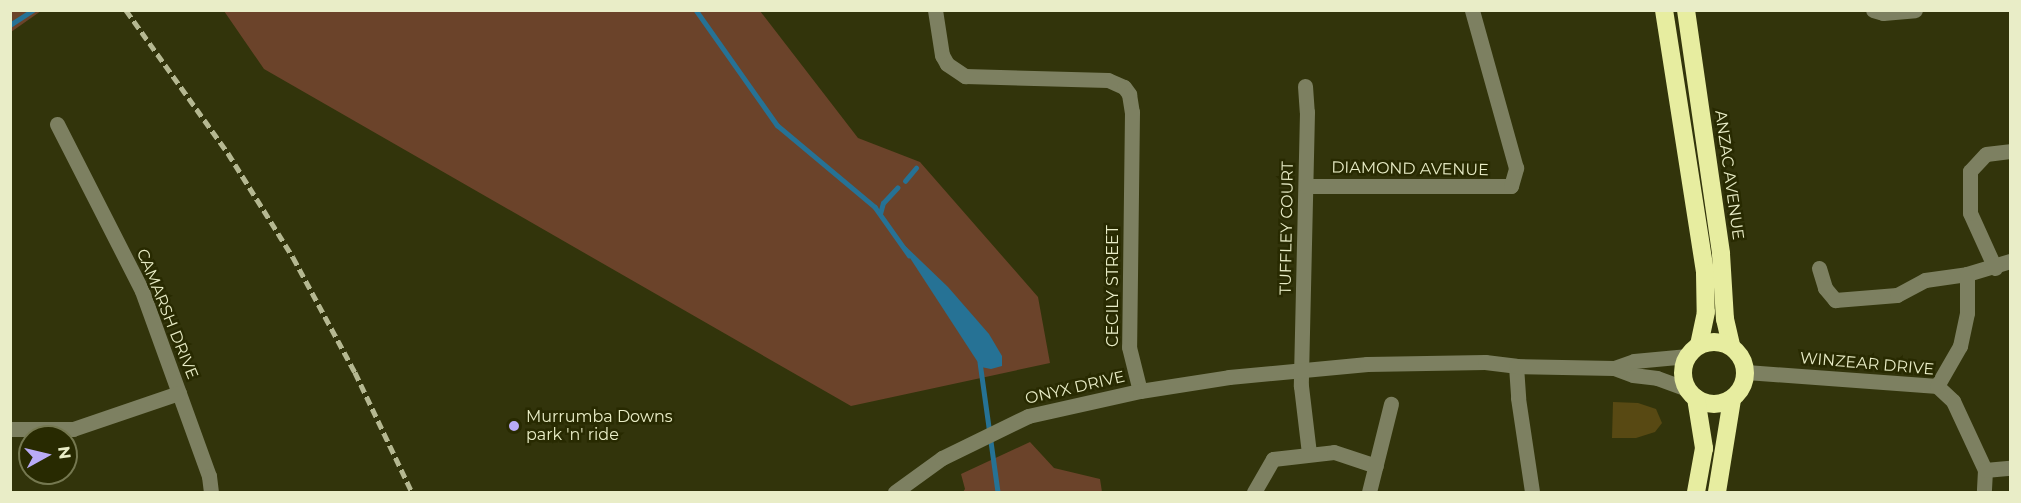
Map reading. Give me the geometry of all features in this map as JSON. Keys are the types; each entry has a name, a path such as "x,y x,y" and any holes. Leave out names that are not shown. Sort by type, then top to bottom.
{"highway":[{"path":"1664,10 1705,273 1706,312 1694,350 1683,366 1704,448 1696,492"},
{"name":"ANZAC AVENUE","path":"1686,10 1721,254 1725,319 1731,346"},
{"path":"1694,350 1715,341 1731,346 1738,353 1746,372 1744,382 1732,399 1717,492"},
{"path":"1691,394 1707,404 1720,404 1732,399"}],"street":[{"name":"CECILY STREET","path":"935,10 942,55 956,72 965,76 1108,80 1124,87 1129,94 1132,112 1129,347 1140,391"},
{"name":"DIAMOND AVENUE","path":"1306,186 1511,186 1516,168 1472,10"},
{"path":"1873,10 1883,13 1915,10"},
{"name":"TUFFLEY COURT","path":"1305,86 1306,186 1302,392 1309,453"},
{"name":"CAMARSH DRIVE","path":"57,124 142,291 209,476 211,492"},
{"path":"1995,268 1970,213 1970,171 1986,153 2010,151"},
{"path":"1819,268 1825,288 1835,300 1897,294 1925,280 1995,268 2010,261"},
{"path":"1937,387 1960,346 1967,313 1967,274"},
{"path":"1140,391 1229,377 1391,363 1485,362 1516,366 1614,368 1694,350"},
{"path":"1516,366 1518,398 1532,492"},
{"path":"1614,368 1633,375 1657,378 1691,394"},
{"name":"WINZEAR DRIVE","path":"1746,372 1937,387 1953,401 1985,470 1984,492"},
{"name":"ONYX DRIVE","path":"895,492 942,458 1028,416 1064,406 1140,391"},
{"path":"10,429 73,429 179,393"},
{"path":"1369,492 1391,404"},
{"path":"1254,492 1273,459 1309,453 1334,452 1376,466"},
{"path":"1985,470 2010,468"}],"shaded area":[{"path":"11,10 41,10 41,11 11,32"},
{"path":"224,11 760,11 858,138 920,162 1038,297 1050,363 851,406 264,69"},
{"path":"1030,442 1054,468 1100,479 1102,492 963,492 965,489 961,474"}],"water":[{"path":"897,238 948,287 989,334 1002,356 1002,366 991,369 981,367"}],"building":[{"path":"1613,402 1638,403 1656,409 1662,423 1655,432 1636,438 1612,438"}],"waterway":[{"path":"10,25 33,10"},
{"path":"696,10 777,125 875,207 909,255"},
{"path":"905,181 916,168"},
{"path":"880,214 883,203 897,188"},
{"path":"980,362 998,492"}],"railway":[{"path":"126,10 228,153 293,257 355,372 412,492"}],"place":[{"name":"Murrumba Downs park 'n' ride","path":"514,426"}]}
